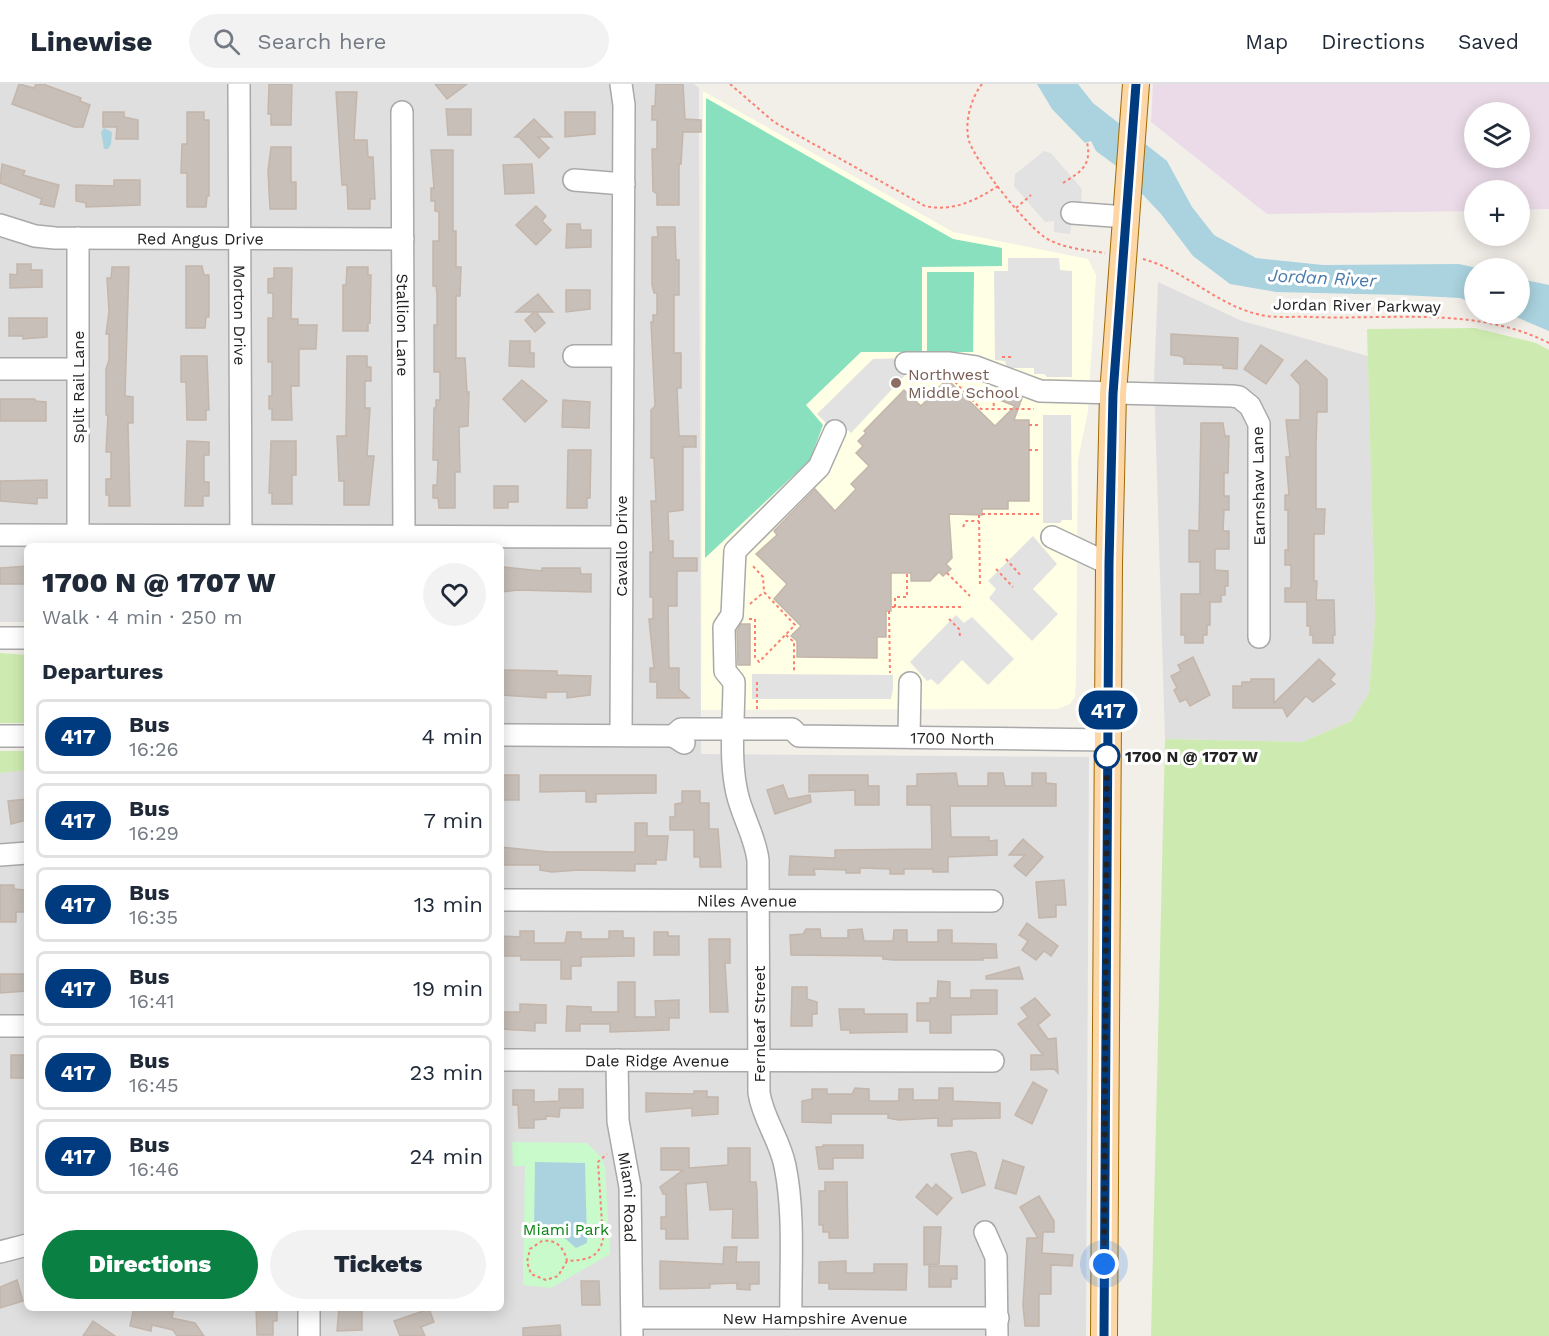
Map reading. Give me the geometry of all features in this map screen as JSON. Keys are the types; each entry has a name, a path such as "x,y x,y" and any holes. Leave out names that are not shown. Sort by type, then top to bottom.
{"main road":[{"path":"1104,1336 1107,740 1113,394 1136,84"}],"street":[{"name":"Morton Drive","path":"240,84 241,541"},
{"name":"Cavallo Drive","path":"621,84 624,105 620,537 621,735"},
{"name":"Stallion Lane","path":"402,112 404,537"},
{"path":"574,180 624,184"},
{"path":"1072,213 1127,205"},
{"name":"Red Angus Drive","path":"0,225 35,236 78,238 403,238"},
{"name":"Split Rail Lane","path":"78,238 78,536"},
{"path":"574,356 621,356"},
{"path":"906,363 948,363 976,367 1040,391 1113,394"},
{"path":"0,369 78,369"},
{"name":"Earnshaw Lane","path":"1113,394 1232,396 1245,401 1255,411 1259,424 1259,637"},
{"name":"Fernleaf Street","path":"791,1318 789,1191 781,1150 760,1100 757,850 737,794 734,682 724,671 724,627 732,615 735,551 819,467 835,431"},
{"path":"0,535 241,541 404,537 620,537"},
{"path":"1052,537 1109,564"},
{"path":"0,638 24,638"},
{"path":"909,737 910,683"},
{"name":"1700 North","path":"504,735 673,736 681,729 792,743 799,736 1107,740"},
{"path":"0,736 24,736"},
{"path":"0,855 24,853"},
{"name":"Niles Avenue","path":"504,900 992,901"},
{"path":"0,1026 24,1026"},
{"name":"Dale Ridge Avenue","path":"504,1060 993,1061"},
{"name":"Miami Road","path":"617,1060 618,1121 629,1171 631,1197 632,1327"},
{"path":"985,1232 996,1257 998,1327"},
{"path":"0,1252 24,1246"},
{"path":"309,1311 309,1336"},
{"name":"New Hampshire Avenue","path":"632,1327 791,1318 998,1327"}],"path":[{"path":"730,84 774,122 924,206 946,209 963,204 998,186"},
{"path":"982,84 968,113 969,141 998,186 1044,237 1065,246 1095,251"},
{"path":"1063,183 1089,163 1087,142"},
{"path":"1016,208 1031,195"},
{"name":"Jordan River Parkway","path":"1138,258 1153,262 1209,294 1258,315 1362,319 1477,319 1523,329 1549,342"},
{"path":"993,357 1014,357"},
{"path":"954,381 981,409 1040,409"},
{"path":"993,381 994,409"},
{"path":"1029,425 1040,425"},
{"path":"1029,450 1040,450"},
{"path":"980,586 980,514 1039,514"},
{"path":"963,527 966,521 979,520"},
{"path":"1006,559 1022,577"},
{"path":"742,619 755,619 755,657 759,662 795,625 764,592 764,577 749,562"},
{"path":"996,569 1013,587"},
{"path":"907,573 907,597 895,597 893,607 961,607"},
{"path":"947,573 970,596"},
{"path":"749,605 764,592"},
{"path":"889,611 890,673"},
{"path":"949,619 960,629 960,636"},
{"path":"786,635 794,642 794,672"},
{"path":"757,682 757,712"},
{"path":"567,1261 585,1260 594,1256 601,1248 603,1239 598,1162 609,1152"},
{"path":"603,1239 609,1239"},
{"path":"548,1240 564,1249 567,1261 558,1276 546,1280 531,1274 527,1262 530,1249 548,1240"}],"shaded area":[{"path":"0,84 694,84 699,88 701,754 1089,757 1086,1336 0,1336 0,772 24,769 24,1311 504,1311 504,543 24,543 24,622 0,622"},
{"path":"1153,84 1549,84 1549,209 1530,210 1530,180 1464,180 1464,211 1267,214 1151,122"},
{"name":"Northwest Middle School","path":"703,91 953,232 1088,259 1096,275 1088,411 1078,460 1076,680 1075,697 1070,704 1057,709 701,710"},
{"path":"1044,151 1051,153 1082,189 1080,222 1072,222 1070,234 1054,232 1054,221 1045,222 1014,186 1015,174"},
{"path":"1008,258 1059,258 1060,270 1072,271 1072,377 1047,377 1044,374 1034,374 1034,368 1007,368 1005,361 995,360 994,271 1008,271"},
{"path":"1158,282 1242,321 1368,356 1375,618 1369,693 1351,721 1302,742 1165,739 1154,380"},
{"path":"906,358 908,372 851,433 848,430 840,437 817,414 873,359"},
{"path":"1043,415 1071,415 1072,520 1062,520 1060,523 1043,523"},
{"path":"1033,536 1057,564 1033,589 1058,614 1032,641 989,598 996,589 988,581"},
{"path":"956,615 964,623 972,617 1014,659 988,685 962,660 938,685 931,679 927,681 910,662"},
{"path":"752,674 893,675 893,689 891,699 752,699"}],"green space":[{"path":"706,98 953,239 1002,248 1002,266 922,267 922,352 861,352 806,405 823,425 810,460 705,558"},
{"path":"927,272 974,272 973,352 927,352"},
{"path":"1475,328 1536,343 1549,350 1549,1336 1151,1336 1165,739 1302,742 1351,721 1369,693 1375,618 1367,329"},
{"path":"0,653 24,655 24,723 0,723"},
{"path":"0,751 24,751 24,770 0,773"},
{"name":"Miami Park","path":"512,1142 587,1143 601,1157 605,1167 610,1254 551,1288 523,1285 525,1166 513,1166"}],"water":[{"name":"Jordan River","path":"1037,84 1078,84 1093,103 1167,161 1192,207 1214,235 1256,258 1323,265 1459,264 1464,265 1464,299 1402,295 1276,292 1230,284 1193,256 1161,214 1115,165 1096,151 1091,141 1085,143 1052,109"},
{"path":"104,128 112,132 108,149 104,149 101,132"},
{"path":"1530,281 1549,285 1549,331 1530,323"},
{"path":"535,1162 585,1163 587,1243 576,1248 557,1231 534,1228"}],"building":[{"path":"19,84 34,88 36,84 43,84 81,98 80,101 90,105 83,127 74,127 12,104"},
{"path":"269,84 292,84 291,125 271,125 271,114 268,114"},
{"path":"435,84 467,84 447,99"},
{"path":"656,84 683,84 685,119 701,120 701,132 683,132 681,164 679,164 679,205 657,205 657,194 653,191 652,149 657,149 657,120 652,120 652,106 655,106"},
{"path":"336,92 357,92 354,140 367,140 368,157 373,157 375,199 370,199 370,209 348,209 347,185 342,185"},
{"path":"446,109 471,109 471,135 448,135"},
{"path":"103,112 124,112 124,117 138,120 138,139 116,139 117,127 103,127"},
{"path":"187,112 204,112 204,120 209,120 209,196 207,196 206,207 187,207 187,173 181,173 182,144 187,144"},
{"path":"565,112 595,112 595,134 565,137"},
{"path":"534,119 552,137 538,137 549,148 539,158 519,137 515,137"},
{"path":"271,147 291,147 291,182 296,182 296,209 270,209 268,171"},
{"path":"431,150 453,150 453,231 456,231 456,267 461,267 460,296 456,296 456,358 465,358 467,392 469,392 468,426 459,427 460,472 455,472 455,508 439,508 438,498 433,498 433,485 437,485 438,460 433,460 434,408 436,408 436,400 440,400 440,372 434,372 434,325 437,325 437,294 436,286 433,286 433,241 439,241 439,212 435,211 435,201 431,201 431,188 434,188"},
{"path":"2,164 25,171 23,175 59,185 54,207 40,204 42,199 0,183"},
{"path":"532,164 534,193 505,194 503,165"},
{"path":"114,180 140,180 140,205 86,207 86,203 76,201 76,185 114,186"},
{"path":"536,206 546,216 542,221 551,230 536,245 516,225"},
{"path":"567,224 580,224 581,230 591,230 591,247 566,248"},
{"path":"657,227 675,227 676,260 679,260 679,295 674,295 674,353 681,353 681,388 677,388 679,436 696,436 696,447 683,447 683,510 668,512 669,541 673,541 673,558 697,558 697,571 677,571 677,606 668,606 669,668 679,668 679,689 689,698 657,698 657,682 650,682 650,668 654,668 649,619 653,619 653,597 650,597 650,552 653,552 651,501 656,501 654,458 651,458 651,410 655,406 651,322 653,322 653,315 657,315 657,293 654,293 652,285 652,237 658,237"},
{"path":"17,264 31,264 31,270 42,270 42,287 10,288 10,274 17,275"},
{"path":"186,266 202,266 204,275 209,275 209,317 206,317 205,328 186,328"},
{"path":"112,267 129,267 125,396 133,397 133,423 128,423 130,506 109,506 109,495 106,495 106,479 111,479 111,452 106,452 108,415 106,415 106,369 109,360 109,334 106,334 109,312 107,278 111,278"},
{"path":"347,267 368,267 368,275 371,275 368,331 343,331 343,285 346,285"},
{"path":"274,268 292,268 291,319 298,319 298,325 317,325 316,349 299,349 299,386 291,386 292,420 272,420 272,409 269,409 269,396 272,396 272,362 268,362 268,318 273,318 273,293 268,293 268,279 274,278"},
{"path":"566,290 590,290 590,309 566,312"},
{"path":"538,294 553,312 536,312 545,323 535,332 525,320 534,312 516,312"},
{"path":"9,318 47,318 47,337 23,339 23,336 9,336"},
{"path":"1171,334 1238,338 1237,369 1223,368 1223,365 1184,364 1184,358 1171,355"},
{"path":"510,341 530,341 530,353 534,353 534,367 509,366"},
{"path":"1261,345 1283,360 1266,384 1244,369"},
{"path":"181,356 207,356 209,410 206,410 206,420 187,420 186,382 181,382"},
{"path":"347,356 367,356 367,367 371,367 371,381 365,381 365,408 370,408 367,456 374,456 369,505 344,505 344,481 339,481 337,436 346,436"},
{"path":"1306,360 1327,379 1327,412 1317,412 1316,509 1325,509 1324,534 1314,534 1314,581 1317,581 1316,600 1334,600 1335,635 1333,635 1333,643 1313,643 1310,626 1307,626 1307,602 1285,602 1285,588 1291,588 1291,565 1285,565 1285,550 1288,550 1288,510 1285,510 1285,495 1289,495 1286,457 1290,457 1286,420 1300,420 1300,385 1291,375"},
{"path":"947,379 995,426 1015,406 997,399 1000,390 1022,398 1014,420 1029,420 1029,501 1008,501 1008,509 982,509 982,515 949,514 952,558 946,564 951,569 943,576 939,572 930,581 911,581 911,573 891,573 891,611 886,611 886,637 877,637 877,658 797,657 797,641 791,636 801,626 774,599 787,584 756,554 777,535 774,531 815,489 835,511 856,489 851,484 869,466 856,453 863,446 858,441 866,433 864,431 904,390 921,406"},
{"path":"522,380 547,401 525,422 503,399"},
{"path":"0,399 35,399 35,401 46,402 46,421 0,421"},
{"path":"563,400 590,402 589,428 562,427"},
{"path":"1201,423 1223,423 1225,436 1229,436 1228,473 1224,473 1224,496 1229,496 1229,510 1224,510 1223,531 1229,531 1229,549 1215,549 1215,570 1228,571 1228,586 1225,586 1225,595 1221,595 1221,602 1210,602 1210,625 1207,625 1207,635 1203,635 1203,643 1185,643 1185,635 1181,635 1181,594 1200,594 1200,562 1189,562 1189,530 1199,531"},
{"path":"187,441 209,442 209,455 204,455 204,482 209,482 209,496 203,496 203,506 185,506"},
{"path":"271,441 296,441 296,475 292,475 292,504 272,504 272,493 269,493"},
{"path":"568,450 591,450 590,498 587,498 587,508 567,508"},
{"path":"47,480 47,498 37,498 37,504 0,501 0,481"},
{"path":"494,486 518,486 518,502 508,502 508,508 494,508"},
{"path":"24,566 24,584 0,584 0,568"},
{"path":"504,567 542,571 542,568 580,568 581,574 591,574 591,592 504,592"},
{"path":"741,624 750,624 750,665 738,665 737,631"},
{"path":"1193,657 1210,695 1190,706 1186,699 1180,702 1171,676 1181,671 1178,665"},
{"path":"1319,659 1335,674 1330,680 1335,684 1313,702 1306,696 1287,717 1283,708 1233,708 1233,686 1242,686 1242,682 1251,682 1251,679 1274,679 1274,703"},
{"path":"504,670 557,671 557,675 591,676 590,695 567,698 567,692 546,692 546,698 504,695"},
{"path":"956,773 958,786 988,786 988,773 1003,773 1005,786 1032,786 1032,773 1046,773 1046,783 1056,784 1056,806 950,806 951,837 989,837 989,841 997,840 997,855 948,857 948,872 933,872 933,869 904,869 904,874 890,874 890,869 860,868 860,873 814,869 815,875 789,875 790,856 835,858 835,850 932,849 931,805 907,805 907,786 917,786 917,774"},
{"path":"504,775 519,775 519,800 504,800"},
{"path":"540,775 656,775 656,793 596,794 596,802 586,802 586,791 540,792"},
{"path":"809,775 868,775 868,786 879,786 879,805 855,805 855,790 809,792"},
{"path":"783,785 788,799 810,795 811,802 775,814 767,790"},
{"path":"682,791 700,791 700,803 709,803 709,829 718,829 721,867 700,867 700,857 694,857 694,830 670,830 670,817 675,817 675,804 682,803"},
{"path":"24,799 24,821 11,824 8,801"},
{"path":"635,823 647,823 647,836 668,836 666,860 656,860 656,864 635,864 635,871 552,872 540,870 540,865 504,865 504,847 549,852 635,852"},
{"path":"1023,839 1043,857 1026,876 1014,866 1025,855 1009,855"},
{"path":"1064,880 1066,905 1056,905 1056,917 1039,918 1036,882"},
{"path":"0,885 14,885 14,889 24,890 24,912 16,912 16,922 0,922"},
{"path":"1027,923 1058,946 1051,956 1044,951 1036,960 1022,950 1028,941 1019,935"},
{"path":"806,929 820,929 821,938 848,938 848,930 862,929 864,941 893,941 894,930 907,930 907,942 938,942 938,930 952,930 952,943 996,944 997,958 894,960 883,959 883,956 791,955 790,935 803,934"},
{"path":"520,931 534,931 534,943 565,943 567,932 581,932 581,939 609,939 609,931 623,931 623,938 634,938 634,956 581,957 581,966 571,966 571,979 561,979 561,960 521,960 521,956 504,956 504,936 520,937"},
{"path":"654,932 668,932 668,936 679,936 679,955 654,955"},
{"path":"709,939 730,939 730,963 725,963 728,1012 710,1012"},
{"path":"1019,967 1023,979 986,979 986,976"},
{"path":"0,974 24,974 24,991 0,993"},
{"path":"938,981 950,982 950,998 971,998 971,990 997,990 997,1014 951,1015 951,1033 930,1033 930,1021 917,1021 917,1003 930,1003 930,998 937,998"},
{"path":"618,982 635,982 635,1017 656,1017 655,1001 679,1000 679,1018 669,1018 669,1030 610,1032 610,1024 580,1024 580,1031 566,1031 567,1006 591,1007 591,1012 618,1012"},
{"path":"792,987 807,987 807,999 817,1002 817,1014 812,1014 812,1026 791,1026"},
{"path":"1035,998 1050,1015 1038,1025 1048,1039 1056,1038 1058,1073 1054,1069 1031,1070 1031,1055 1043,1055 1018,1024 1028,1017 1021,1008"},
{"path":"520,1004 546,1005 546,1023 535,1023 535,1031 504,1029 504,1012 520,1012"},
{"path":"839,1009 864,1009 864,1014 907,1014 907,1032 850,1033 850,1030 841,1030"},
{"path":"11,1055 24,1055 24,1078 11,1078"},
{"path":"1033,1082 1047,1090 1032,1124 1015,1115"},
{"path":"855,1088 869,1089 869,1101 899,1101 899,1089 913,1089 913,1100 939,1100 939,1088 953,1088 953,1101 1000,1103 1000,1118 952,1119 952,1126 938,1126 938,1118 899,1120 888,1118 888,1114 831,1114 831,1123 802,1122 802,1101 812,1099 812,1089 827,1089 827,1094 852,1094"},
{"path":"559,1089 583,1089 583,1108 560,1108 559,1117 546,1116 546,1119 534,1120 534,1128 519,1128 518,1105 513,1105 513,1090 534,1090 534,1102 559,1101"},
{"path":"694,1091 707,1091 707,1097 718,1097 718,1114 692,1116 692,1108 646,1112 646,1093 694,1094"},
{"path":"823,1145 863,1145 863,1158 833,1158 833,1169 819,1169 816,1147 823,1147"},
{"path":"661,1148 689,1148 689,1168 728,1165 728,1148 750,1148 750,1182 756,1182 757,1191 758,1238 732,1238 733,1209 710,1210 707,1182 686,1184 688,1239 666,1239 666,1229 661,1229 661,1217 666,1217 666,1194 663,1194 660,1187 683,1170 661,1170"},
{"path":"970,1151 976,1153 985,1185 962,1193 951,1154"},
{"path":"1003,1160 1024,1167 1016,1194 995,1188"},
{"path":"825,1182 847,1182 848,1238 829,1238 829,1232 823,1232 823,1225 819,1225 819,1191 825,1191"},
{"path":"927,1184 932,1189 936,1184 952,1198 937,1215 916,1197"},
{"path":"1039,1196 1054,1221 1054,1232 1043,1232 1042,1253 1073,1255 1072,1266 1051,1265 1051,1294 1039,1294 1039,1326 1025,1326 1023,1305 1027,1238 1038,1238 1020,1207"},
{"path":"924,1227 941,1227 939,1264 924,1265"},
{"path":"724,1247 737,1247 736,1262 759,1262 759,1284 750,1284 750,1290 737,1289 737,1283 710,1284 710,1288 660,1289 660,1261 723,1264"},
{"path":"846,1261 846,1273 874,1273 874,1264 907,1264 906,1290 829,1289 829,1283 819,1283 819,1262"},
{"path":"929,1266 957,1266 957,1279 951,1279 951,1287 929,1287"},
{"path":"17,1280 23,1301 0,1308 0,1287"},
{"path":"581,1281 599,1281 600,1305 582,1305"},
{"path":"133,1311 173,1311 172,1318 195,1323 204,1336 177,1336 173,1330 152,1325 151,1331 130,1326"},
{"path":"256,1311 277,1311 277,1321 273,1321 273,1335 257,1335"},
{"path":"339,1311 362,1311 362,1330 337,1331"},
{"path":"430,1311 434,1322 421,1327 425,1336 400,1336 394,1321"},
{"path":"93,1321 115,1336 83,1336"},
{"path":"560,1325 561,1336 523,1336 523,1328"}],"bus line":[{"name":"417","path":"1104,1336 1109,564 1113,394 1136,84"}],"place":[{"name":"Northwest Middle School","path":"896,383"},
{"name":"1700 N @ 1707 W","path":"1107,756"}],"route":[{"path":"1104,1264 1107,756"}]}
